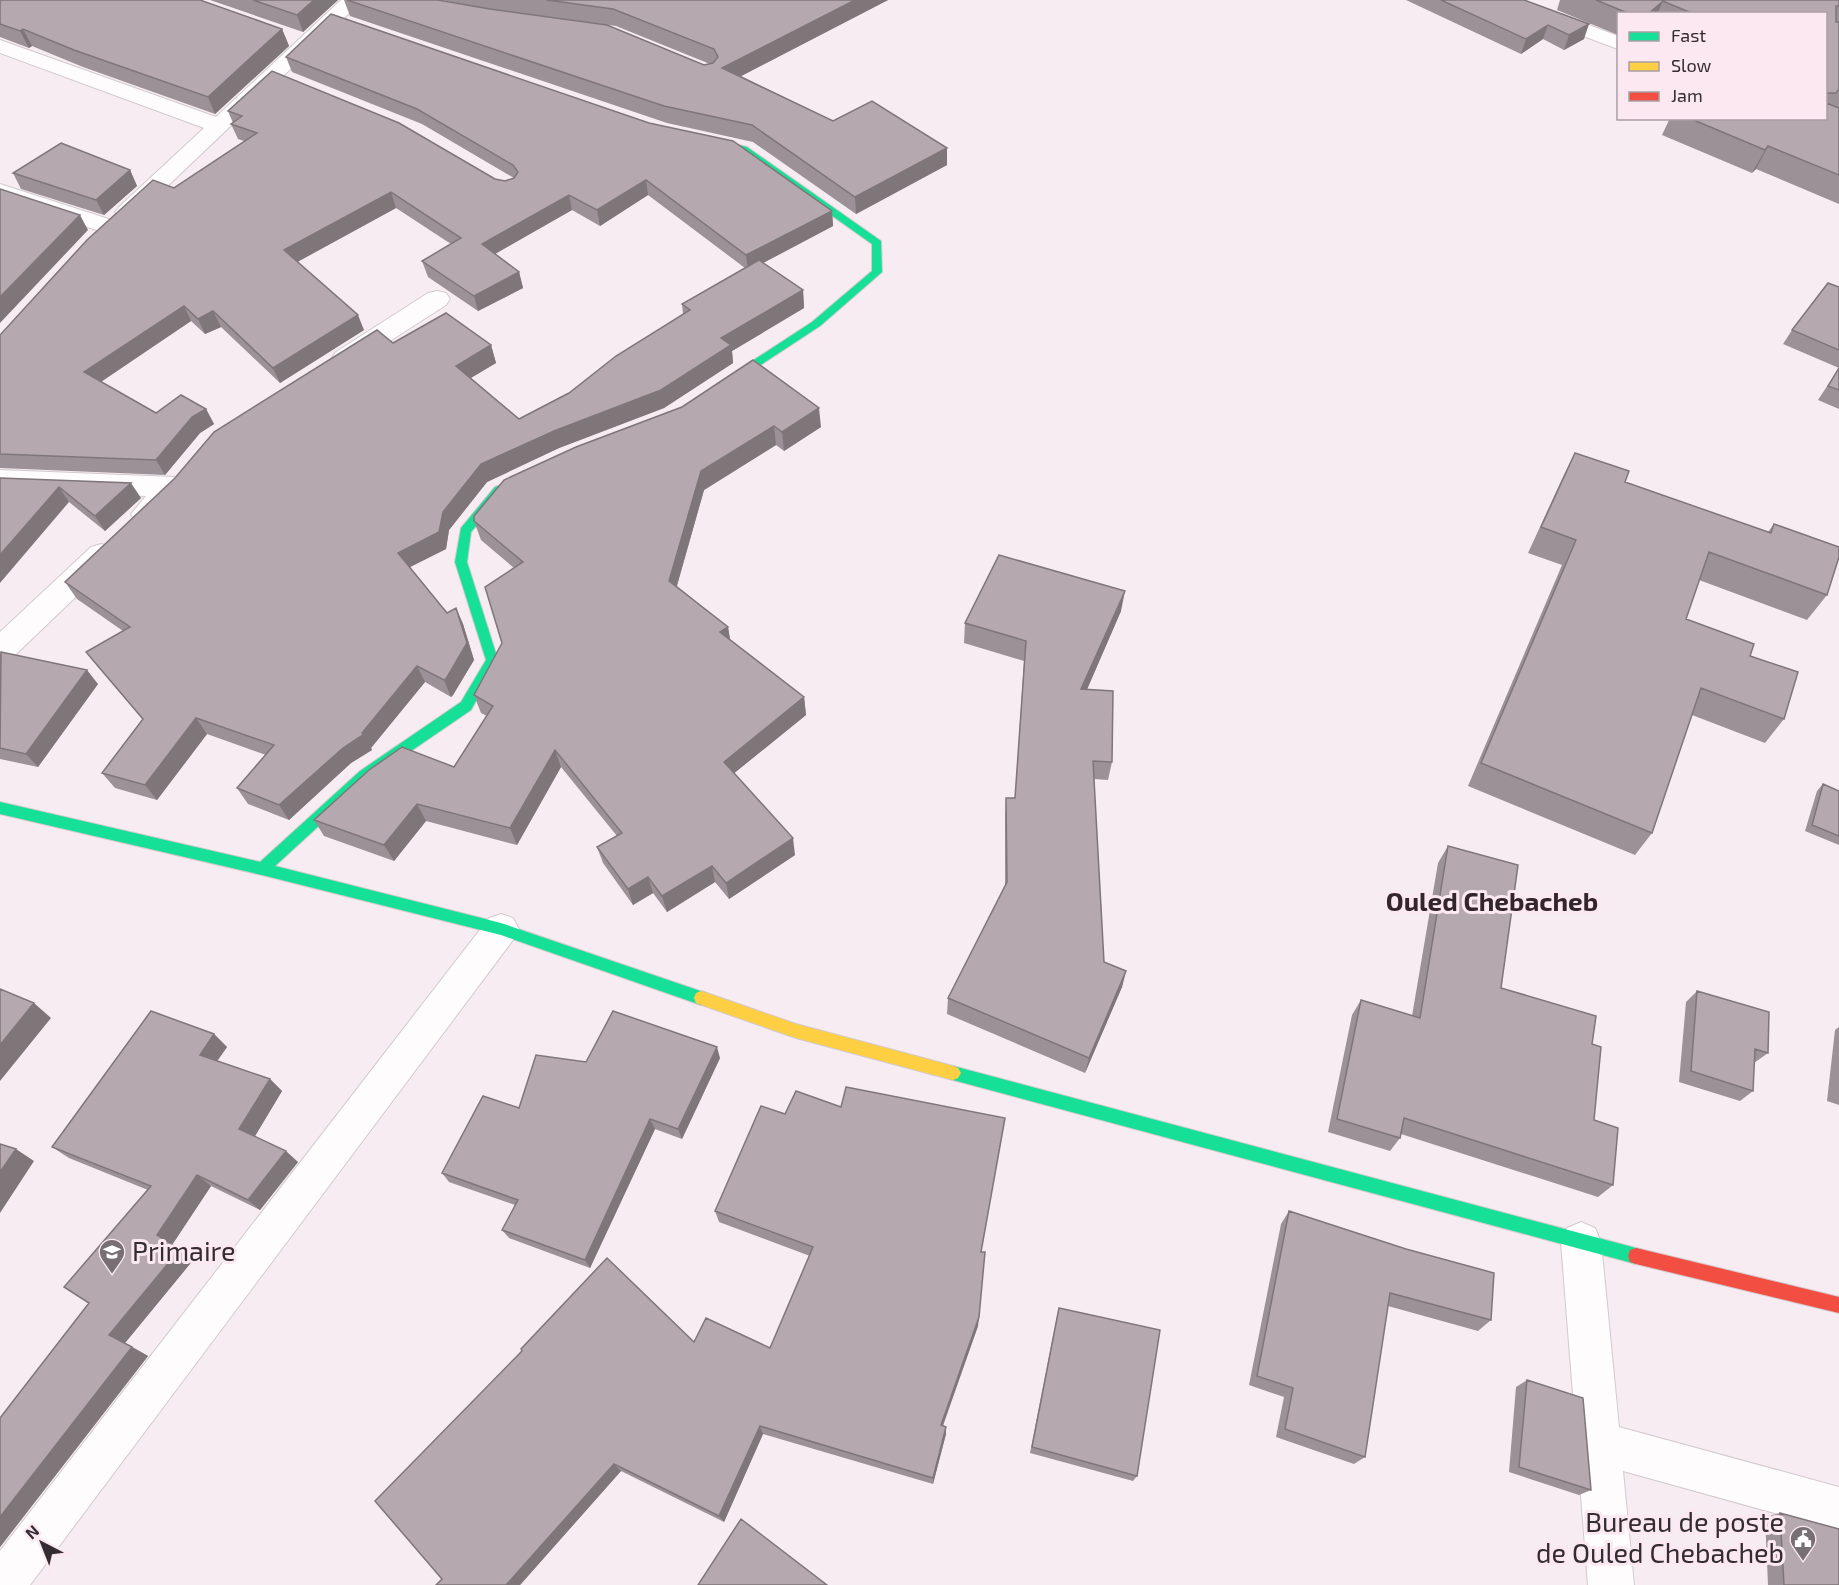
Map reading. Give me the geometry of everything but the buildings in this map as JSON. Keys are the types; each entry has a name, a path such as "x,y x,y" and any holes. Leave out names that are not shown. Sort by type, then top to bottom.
{"main road":[{"path":"713,392 816,324 877,272 877,243 744,149 721,144"},
{"path":"262,869 365,775 466,706 492,660 461,562 465,531 499,490 519,481"},
{"path":"0,808 262,869 501,929 796,1030 1581,1242 1839,1305"}],"street":[{"path":"0,191 101,235 220,126 285,79 298,39 339,20 353,0"},
{"path":"1504,0 1617,43"},
{"path":"0,46 220,126"},
{"path":"320,373 437,299"},
{"path":"0,480 179,479 0,651"},
{"path":"2,1585 501,929"},
{"path":"1581,1242 1611,1585"},
{"path":"1599,1443 1839,1509"}],"traffic: fast":[{"path":"721,387 816,324 877,272 877,243 744,149 731,146"},
{"path":"262,869 365,775 466,706 492,660 461,562 465,531 499,490 504,488"},
{"path":"0,808 262,869 501,929 701,998"},
{"path":"953,1073 1636,1256"}],"traffic: slow":[{"path":"701,998 796,1031 953,1073"}],"traffic: jam":[{"path":"1636,1256 1839,1305"}],"place":[{"name":"Primaire","path":"112,1275"},
{"name":"Bureau de poste de Ouled Chebacheb","path":"1803,1562"}],"district":[{"name":"Ouled Chebacheb","path":"1492,902"}]}
